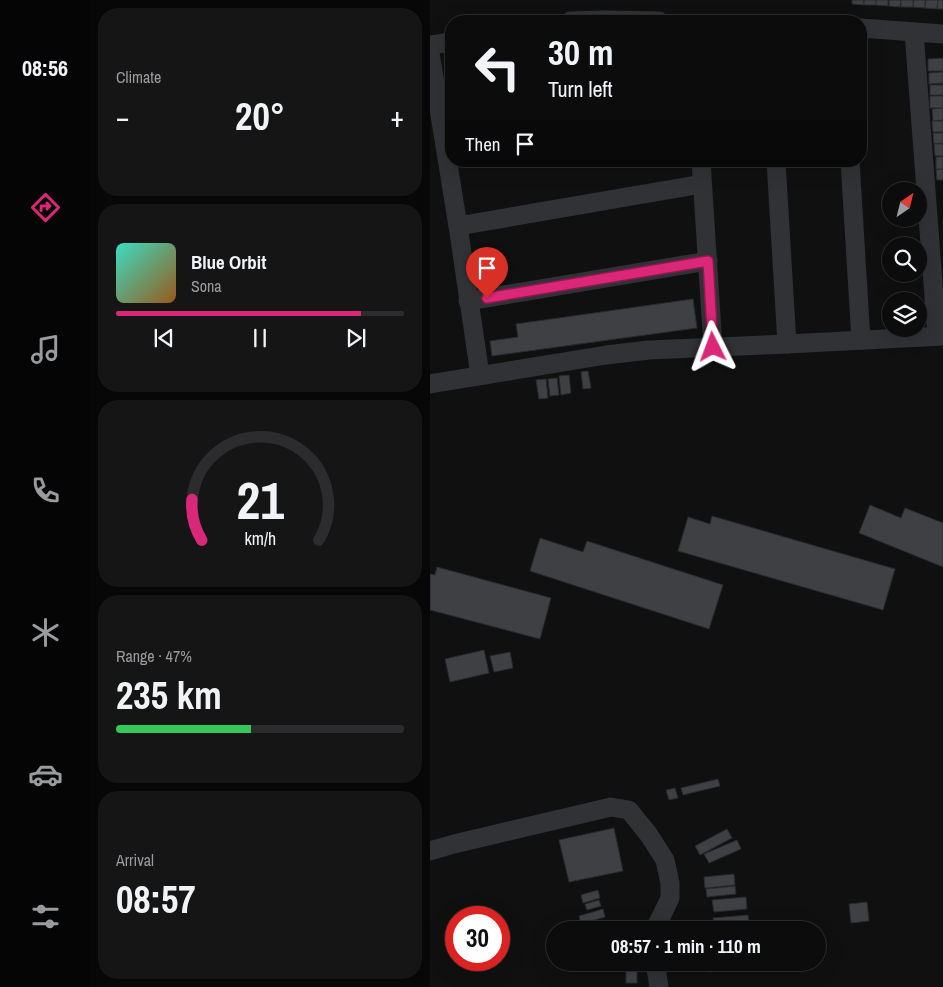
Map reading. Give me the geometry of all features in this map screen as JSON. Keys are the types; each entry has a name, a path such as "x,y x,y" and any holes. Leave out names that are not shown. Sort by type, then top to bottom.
{"street":[{"path":"867,28 943,34"},
{"path":"430,384 606,355 649,350 940,336 914,32"},
{"path":"430,46 445,43"},
{"path":"430,53 445,146"},
{"path":"448,167 480,375"},
{"path":"701,167 713,347"},
{"path":"776,167 787,344"},
{"path":"850,167 861,340"},
{"path":"458,226 702,184"},
{"path":"468,301 708,261"},
{"path":"430,851 611,807 629,810 649,834 665,860 670,883 670,898 659,921"},
{"path":"656,971 659,987"}],"building":[{"path":"852,0 864,0 864,5 852,4"},
{"path":"864,0 876,0 876,5 864,5"},
{"path":"876,0 888,0 888,6 876,5"},
{"path":"889,0 901,0 900,7 889,6"},
{"path":"901,0 913,0 913,7 901,7"},
{"path":"914,0 925,0 925,8 913,7"},
{"path":"926,0 938,0 937,9 925,8"},
{"path":"938,0 943,0 943,9 937,9"},
{"path":"943,58 943,71 928,71 928,59"},
{"path":"943,72 943,83 929,84 929,73"},
{"path":"930,85 943,85 943,95 930,95"},
{"path":"930,96 943,96 943,108 930,108"},
{"path":"943,108 943,120 933,121 932,109"},
{"path":"932,121 943,121 943,132 933,132"},
{"path":"933,133 943,133 943,143 934,144"},
{"path":"934,144 943,144 943,156 935,156"},
{"path":"936,157 943,157 943,169 936,169"},
{"path":"943,169 943,180 937,180 936,170"},
{"path":"693,299 697,328 492,356 490,341 518,337 516,324"},
{"path":"588,371 591,388 583,389 581,372"},
{"path":"569,375 571,393 561,395 559,376"},
{"path":"557,378 559,395 550,396 548,379"},
{"path":"546,379 548,398 539,399 536,380"},
{"path":"870,505 901,518 905,508 943,523 943,567 859,533"},
{"path":"712,516 895,569 883,610 678,551 688,517 710,524"},
{"path":"540,538 583,552 587,541 723,585 709,629 530,571"},
{"path":"437,567 551,598 540,639 430,610 430,574 435,575"},
{"path":"484,650 489,673 450,682 445,659"},
{"path":"510,652 513,668 494,672 490,656"},
{"path":"718,779 720,786 683,795 681,788"},
{"path":"675,788 678,798 669,800 666,790"},
{"path":"614,828 623,871 569,882 559,840"},
{"path":"727,829 732,838 700,855 695,846"},
{"path":"737,840 741,849 709,863 704,854"},
{"path":"734,874 735,885 705,888 704,877"},
{"path":"735,886 736,894 707,897 706,889"},
{"path":"598,890 600,898 583,903 581,895"},
{"path":"746,897 747,909 714,912 712,900"},
{"path":"599,900 601,906 587,910 585,904"},
{"path":"867,902 869,921 851,923 849,904"},
{"path":"603,909 605,917 591,921 580,921 579,916"},
{"path":"748,915 749,921 713,921 713,918"},
{"path":"626,971 637,971 637,983 626,983"}],"route":[{"path":"487,298 708,261 713,347"}]}
